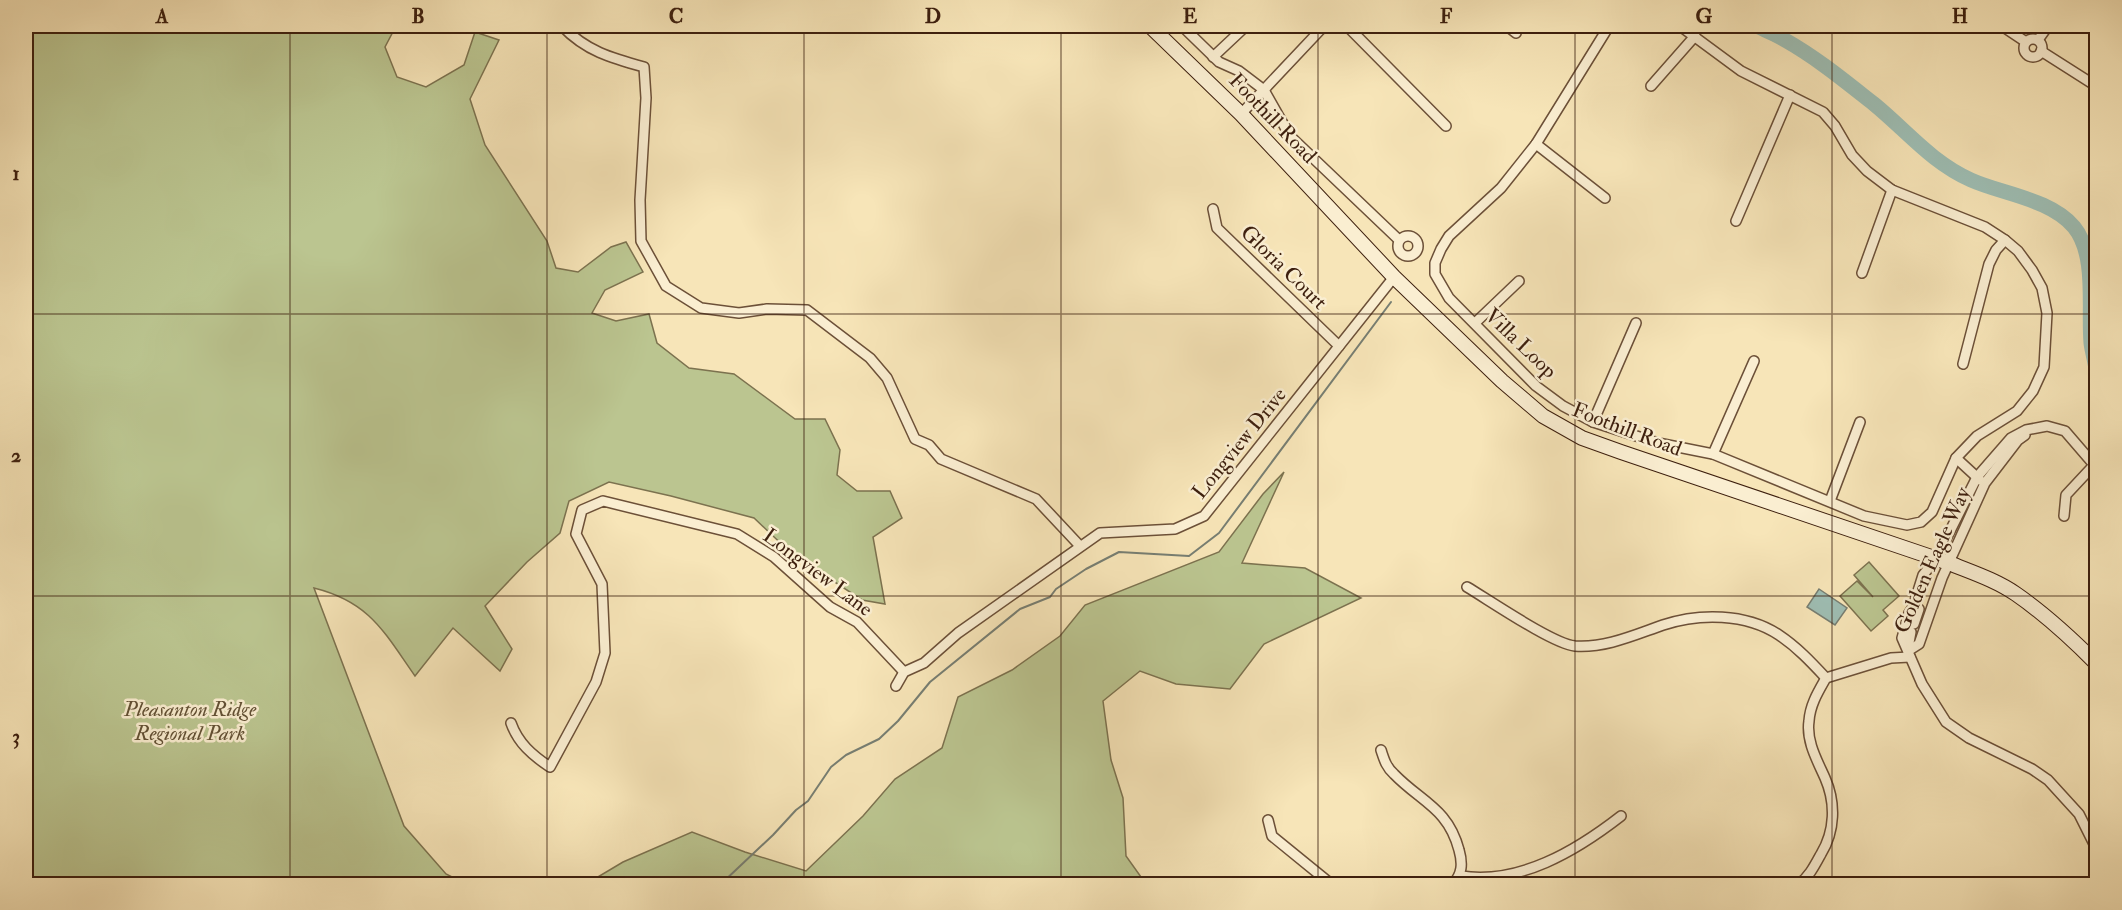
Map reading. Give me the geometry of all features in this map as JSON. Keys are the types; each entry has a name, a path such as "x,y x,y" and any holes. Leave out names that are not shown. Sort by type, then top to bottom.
{"main road":[{"name":"Foothill Road","path":"1150,26 1242,114 1394,277 1543,416 1582,438 1942,561 2015,593 2067,634 2097,663"}],"street":[{"path":"562,26 572,37 605,57 644,67 646,98 640,200 641,241 666,285 701,308 739,313 767,309 807,310 870,358 887,378 915,439 928,445 941,459 1036,499 1080,546"},
{"path":"1182,26 1219,62 1239,71 1264,90 1290,136 1399,240"},
{"path":"1213,57 1246,26"},
{"path":"1242,114 1324,26"},
{"path":"1347,26 1446,126"},
{"path":"1507,26 1516,33"},
{"name":"Villa Loop","path":"1609,26 1536,144 1501,188 1449,236 1435,263 1435,274 1439,283 1449,298 1536,386 1563,406 1593,422 1658,443 1713,454 1864,516 1907,525 1921,522 1932,512 1956,458 1977,436 2017,411 2033,391 2044,367 2047,313 2042,288 2018,251 2005,240 1985,227 1892,190 1867,171 1852,155 1835,126 1823,112 1741,70 1680,26"},
{"path":"2002,26 2026,42"},
{"path":"2038,40 2048,26"},
{"path":"1651,86 1695,36"},
{"path":"2031,38 2038,40 2041,44 2041,51 2034,57 2028,56 2024,50 2026,42 2031,38"},
{"path":"2041,51 2097,86"},
{"path":"1736,221 1790,95"},
{"path":"1536,144 1605,198"},
{"path":"1862,273 1892,190"},
{"name":"Gloria Court","path":"1213,209 1217,228 1339,346"},
{"path":"1963,363 1989,264 1996,250 2005,240"},
{"name":"Longview Drive","path":"904,672 924,663 958,633 1101,533 1175,529 1204,516 1394,277"},
{"path":"1474,323 1519,281"},
{"path":"1593,422 1636,322"},
{"path":"1713,454 1754,361"},
{"path":"1830,501 1860,422"},
{"name":"Golden Eagle Way","path":"1909,654 1919,644 1930,612 1942,561 1981,480 2018,440 2034,428 2047,426 2066,431 2095,466"},
{"path":"1956,458 1981,480"},
{"path":"2064,516 2066,495 2095,466"},
{"name":"Longview Lane","path":"511,723 523,745 550,767 596,682 605,653 602,584 576,534 582,510 603,501 737,534 774,557 830,607 857,622 904,672"},
{"name":"Golden Eagle Way","path":"1909,654 1923,575 1942,561"},
{"path":"1467,586 1551,638 1572,646 1598,646 1690,618 1735,619 1777,633 1802,652 1826,678"},
{"path":"1916,608 1930,612"},
{"name":"Golden Eagle Way","path":"1916,608 1909,613 1902,638 1922,684 1946,722 1969,738 2032,769 2048,780 2079,814 2097,848"},
{"path":"1799,885 1823,850 1833,819 1832,801 1827,782 1813,753 1808,722 1813,701 1826,678 1909,654"},
{"path":"896,686 904,672"},
{"path":"1381,750 1386,765 1393,774 1438,811 1449,824 1456,838 1461,859 1461,876 1453,885"},
{"path":"1461,876 1495,878 1515,874 1546,862 1596,835 1621,816"},
{"path":"1268,820 1272,836 1331,885"}],"green space":[{"name":"Pleasanton Ridge Regional Park","path":"26,26 396,26 385,47 397,77 426,87 464,65 475,32 499,40 470,99 485,145 547,241 556,268 578,272 611,247 626,242 643,272 605,290 592,313 616,321 649,314 657,343 689,368 734,374 795,419 825,419 840,450 837,475 857,491 890,491 902,518 873,537 885,604 862,600 792,554 754,518 609,482 569,501 560,533 527,562 485,606 512,649 500,671 453,628 415,676 384,633 362,610 349,601 314,588 404,826 446,874 466,884 26,884"},
{"path":"1284,472 1242,563 1305,568 1361,598 1264,644 1230,689 1176,684 1140,671 1103,701 1111,760 1123,798 1126,856 1146,884 586,884 623,862 692,832 806,871 863,816 895,779 942,748 958,697 1012,670 1060,636 1085,605 1219,552 1263,494"},
{"path":"1869,562 1899,596 1883,610 1888,616 1871,631 1840,596 1857,581 1873,597 1854,575"}],"water":[{"path":"1819,589 1847,608 1835,625 1807,607"}],"waterway":[{"path":"1757,26 1797,47 1831,70 1874,104 1931,155 1957,173 1983,185 2026,198 2053,210 2074,227 2086,252 2089,267 2091,343 2096,369"},
{"path":"721,884 808,801 831,767 846,755 879,739 898,721 930,682 1020,609 1050,597 1056,589 1086,569 1119,552 1189,556 1219,533 1391,302"}]}
